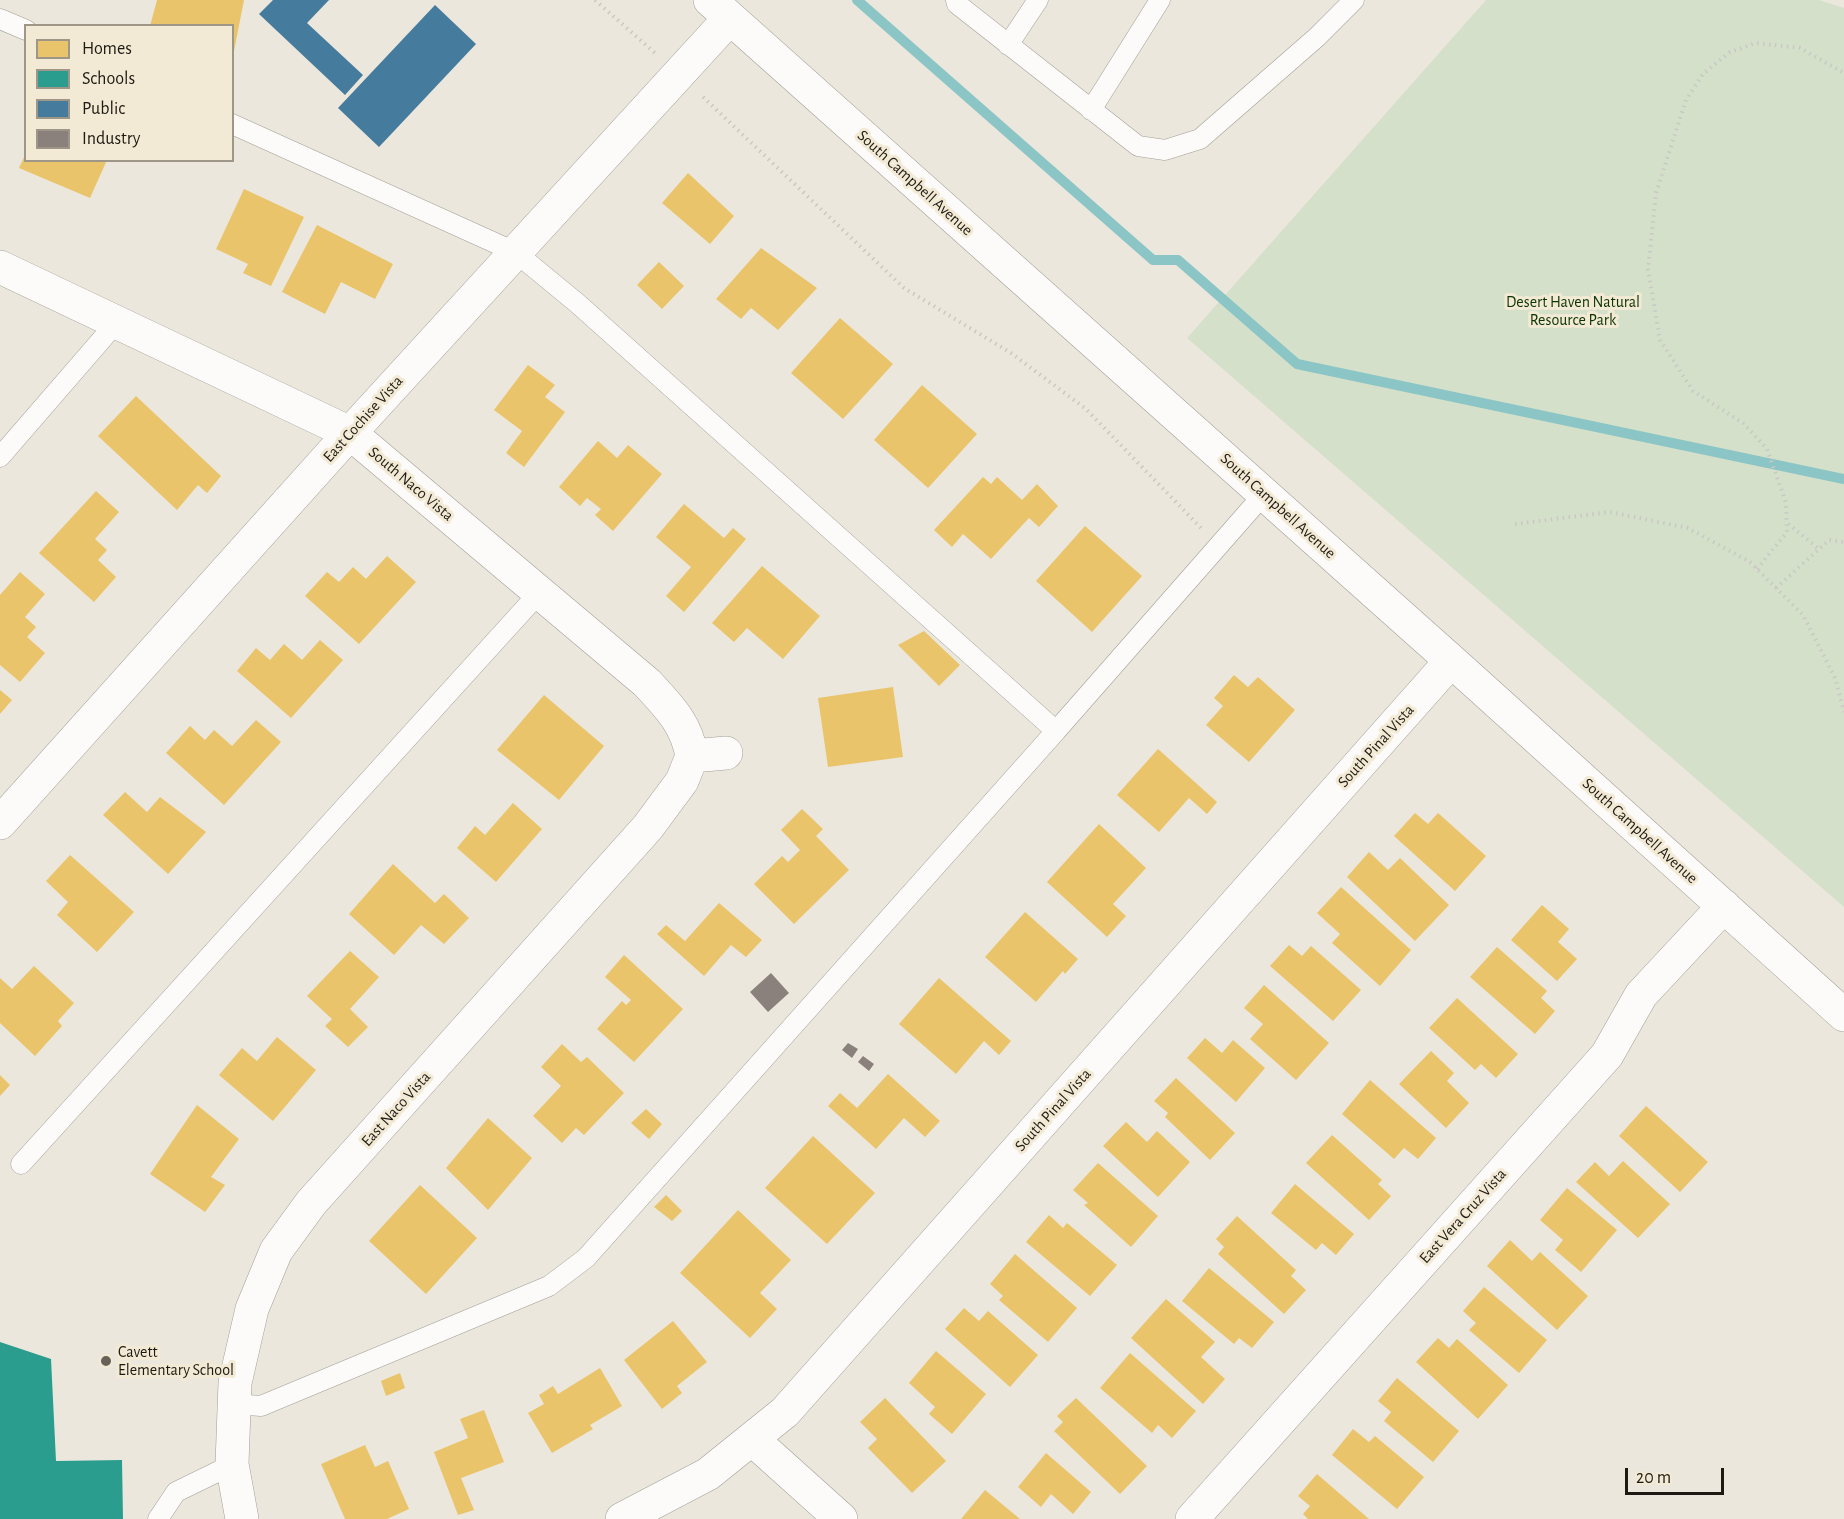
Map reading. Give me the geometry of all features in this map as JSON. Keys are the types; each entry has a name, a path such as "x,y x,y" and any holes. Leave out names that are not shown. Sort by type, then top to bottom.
{"street":[{"name":"East Cochise Vista","path":"0,823 350,433 679,74 720,9"},
{"name":"South Campbell Avenue","path":"720,9 1844,1015"},
{"name":"South Naco Vista","path":"0,267 350,433 647,683 676,714 689,739 692,756"},
{"name":"South Pinal Vista","path":"622,1519 708,1474 785,1412 1451,661"},
{"path":"692,756 726,753"},
{"name":"East Naco Vista","path":"242,1519 232,1470 235,1383 252,1309 276,1251 311,1203 648,827 682,782 692,756"},
{"name":"East Vera Cruz Vista","path":"1192,1519 1607,1055 1641,995 1724,906"},
{"path":"752,1439 842,1519"}],"lane":[{"path":"956,0 957,4 1008,45 1138,146 1165,150 1200,139 1317,37 1354,0"},
{"path":"1008,45 1038,0"},
{"path":"1091,110 1160,0"},
{"path":"0,19 24,29"},
{"path":"234,125 515,252 577,303 1056,731"},
{"path":"0,457 116,323"},
{"path":"234,1404 261,1406 549,1286 586,1258 1264,494"},
{"path":"21,1164 539,592"},
{"path":"158,1519 176,1492 219,1472 232,1470"}],"path":[{"path":"595,0 679,74 904,288 1011,353 1086,409 1219,545"},
{"path":"1757,569 1787,532 1786,503 1767,449 1743,423 1693,391 1660,340 1648,269 1656,193 1686,100 1703,74 1731,52 1756,43 1800,48 1844,73"},
{"path":"1515,524 1610,512 1688,528 1750,562 1803,615 1835,678 1844,712"},
{"path":"1787,524 1819,549"},
{"path":"1776,588 1829,540 1844,542"}],"green space":[{"name":"Desert Haven Natural Resource Park","path":"1486,0 1819,0 1844,8 1844,907 1187,338"}],"building: Homes":[{"path":"157,0 244,0 234,51 234,24 151,24"},
{"path":"24,157 24,162 106,162 90,198 19,168"},
{"path":"688,173 734,216 710,244 662,203"},
{"path":"244,189 304,217 271,286 243,273 248,264 216,249"},
{"path":"317,225 393,264 375,299 341,282 325,314 282,292"},
{"path":"761,248 817,288 778,330 751,308 741,319 716,299"},
{"path":"659,262 684,286 662,309 637,285"},
{"path":"840,318 893,364 843,419 791,373"},
{"path":"528,365 555,385 545,397 565,412 524,467 506,453 522,431 494,410"},
{"path":"922,385 977,434 928,488 874,440"},
{"path":"136,396 221,476 207,493 198,485 177,510 98,436"},
{"path":"598,441 617,458 628,445 662,474 613,531 595,515 601,509 587,498 580,506 559,487"},
{"path":"983,477 991,484 997,477 1022,500 1037,484 1058,506 1039,527 1029,518 991,559 963,534 952,547 934,530"},
{"path":"96,491 119,512 95,539 107,550 98,560 116,577 94,602 39,553"},
{"path":"684,504 724,538 733,528 746,539 684,612 666,596 691,567 656,537"},
{"path":"1085,526 1142,576 1092,632 1036,581"},
{"path":"387,556 416,582 359,644 305,596 327,572 339,582 353,567 366,579"},
{"path":"762,566 820,616 783,659 747,628 734,642 712,623"},
{"path":"20,572 45,594 25,617 36,627 27,637 45,653 20,682 0,665 0,595"},
{"path":"924,631 960,665 939,686 898,645"},
{"path":"320,640 343,660 291,718 237,671 256,648 270,660 284,644 302,660"},
{"path":"1234,675 1248,687 1258,677 1295,710 1249,762 1206,725 1223,706 1214,698"},
{"path":"893,687 903,757 828,767 818,698"},
{"path":"0,690 12,700 0,714"},
{"path":"544,695 604,746 559,800 497,750"},
{"path":"256,720 281,742 224,805 166,753 190,726 205,740 214,730 232,746"},
{"path":"1158,749 1217,802 1207,814 1189,798 1159,832 1117,795"},
{"path":"125,792 147,812 160,797 206,832 168,874 103,815"},
{"path":"513,803 542,829 496,882 457,848 475,826 485,835"},
{"path":"802,809 823,829 816,836 849,870 794,924 754,884 782,856 788,862 800,850 781,830"},
{"path":"1415,813 1428,824 1438,813 1486,856 1455,891 1394,836"},
{"path":"1099,824 1146,868 1113,904 1126,916 1107,937 1047,882"},
{"path":"1369,852 1388,870 1400,858 1449,905 1415,941 1347,877"},
{"path":"70,855 134,912 97,952 57,915 68,902 46,881"},
{"path":"393,864 435,903 444,894 469,918 444,944 421,925 394,955 349,914"},
{"path":"1341,887 1411,950 1380,986 1332,943 1340,934 1317,913"},
{"path":"719,903 762,940 746,957 731,945 704,976 657,934 666,925 685,941"},
{"path":"1542,905 1569,929 1558,942 1577,959 1557,981 1511,940"},
{"path":"1025,912 1078,959 1065,974 1063,971 1036,1002 985,957"},
{"path":"1289,945 1302,956 1311,946 1361,990 1333,1021 1270,966"},
{"path":"1497,947 1547,991 1541,998 1555,1011 1535,1034 1470,977"},
{"path":"350,951 379,977 350,1009 368,1027 348,1047 325,1026 332,1019 307,996"},
{"path":"624,955 683,1009 634,1062 597,1029 622,1001 626,1005 631,1000 605,977"},
{"path":"34,966 74,1003 58,1021 62,1026 35,1056 0,1023 0,978 12,989"},
{"path":"939,978 1011,1041 999,1055 984,1041 956,1074 899,1024"},
{"path":"1264,985 1329,1043 1296,1080 1250,1039 1263,1024 1244,1008"},
{"path":"1457,998 1518,1054 1496,1078 1481,1064 1475,1070 1429,1028"},
{"path":"277,1037 316,1070 273,1121 219,1075 242,1048 257,1061"},
{"path":"1205,1038 1222,1053 1233,1040 1265,1068 1236,1102 1187,1058"},
{"path":"562,1044 581,1062 587,1057 624,1093 584,1135 576,1128 562,1143 533,1116 561,1086 541,1067"},
{"path":"1431,1051 1454,1073 1447,1081 1469,1103 1446,1128 1399,1084"},
{"path":"888,1074 940,1121 925,1137 904,1118 876,1149 828,1106 840,1093 857,1108"},
{"path":"0,1075 10,1085 0,1096"},
{"path":"1176,1078 1235,1133 1210,1160 1165,1117 1168,1113 1154,1101"},
{"path":"1370,1080 1436,1138 1418,1159 1404,1148 1394,1159 1342,1114"},
{"path":"197,1105 239,1139 211,1177 225,1185 205,1212 150,1174"},
{"path":"1646,1106 1708,1162 1680,1192 1619,1136"},
{"path":"646,1109 662,1124 649,1139 631,1123"},
{"path":"488,1118 532,1158 488,1210 446,1168"},
{"path":"1126,1122 1147,1142 1157,1131 1190,1162 1158,1197 1103,1146"},
{"path":"1332,1135 1382,1180 1378,1184 1391,1196 1369,1220 1306,1163"},
{"path":"813,1136 875,1193 827,1244 765,1188"},
{"path":"1623,1161 1670,1204 1638,1238 1576,1182 1595,1162 1609,1176"},
{"path":"1098,1163 1158,1216 1131,1247 1084,1205 1088,1203 1073,1190"},
{"path":"1295,1184 1354,1234 1336,1255 1322,1243 1316,1250 1271,1213"},
{"path":"420,1185 477,1238 426,1294 369,1241"},
{"path":"1567,1188 1617,1230 1581,1272 1555,1250 1563,1240 1540,1220"},
{"path":"666,1195 682,1211 672,1221 654,1207"},
{"path":"738,1210 791,1260 760,1293 777,1309 750,1338 680,1273"},
{"path":"1049,1215 1063,1228 1067,1223 1117,1265 1090,1296 1026,1242"},
{"path":"1237,1216 1296,1270 1291,1276 1306,1290 1284,1314 1218,1254 1224,1247 1216,1239"},
{"path":"1510,1240 1532,1261 1540,1252 1588,1296 1557,1330 1487,1266"},
{"path":"1015,1254 1077,1308 1048,1342 999,1300 1003,1296 990,1284"},
{"path":"1209,1268 1274,1322 1252,1348 1239,1338 1234,1344 1182,1301"},
{"path":"1484,1287 1547,1340 1519,1373 1469,1330 1476,1323 1463,1311"},
{"path":"1166,1299 1215,1342 1201,1357 1225,1379 1203,1404 1131,1338"},
{"path":"964,1308 979,1321 988,1311 1038,1355 1010,1387 945,1329"},
{"path":"673,1321 707,1362 677,1386 682,1393 662,1409 624,1360"},
{"path":"1438,1338 1449,1348 1457,1339 1508,1385 1478,1419 1416,1362"},
{"path":"936,1351 986,1394 952,1434 929,1414 935,1407 909,1383"},
{"path":"1130,1353 1196,1411 1172,1438 1158,1425 1152,1433 1100,1388"},
{"path":"600,1368 622,1406 590,1425 593,1429 552,1453 528,1413 544,1404 539,1395 553,1386 558,1394"},
{"path":"400,1373 405,1388 386,1396 381,1381"},
{"path":"1397,1378 1459,1431 1433,1462 1384,1421 1391,1412 1378,1401"},
{"path":"885,1398 946,1461 912,1493 868,1448 877,1439 860,1422"},
{"path":"1076,1398 1147,1466 1120,1494 1054,1431 1063,1422 1057,1416"},
{"path":"484,1410 504,1462 461,1478 474,1510 458,1515 434,1452 468,1438 460,1419"},
{"path":"1353,1429 1369,1442 1375,1436 1424,1477 1397,1509 1332,1455"},
{"path":"365,1445 375,1467 388,1461 409,1509 387,1519 345,1519 321,1464"},
{"path":"1046,1453 1091,1492 1073,1514 1051,1494 1041,1507 1018,1487"},
{"path":"1317,1474 1369,1519 1308,1519 1303,1514 1310,1506 1298,1496"},
{"path":"985,1490 1020,1519 961,1519"}],"building: Schools":[{"path":"0,1342 51,1359 56,1461 122,1460 123,1519 0,1519"}],"building: Public":[{"path":"273,0 329,0 307,23 363,75 345,95 259,14"},
{"path":"435,5 476,44 379,147 338,108"}],"building: Industry":[{"path":"771,973 789,993 768,1012 750,992"},
{"path":"848,1043 858,1049 852,1058 842,1050"},
{"path":"863,1056 874,1064 869,1071 858,1062"}],"waterway":[{"path":"857,0 1153,260 1178,260 1297,364 1844,479"}],"place":[{"name":"Cavett Elementary School","path":"106,1361"}]}
